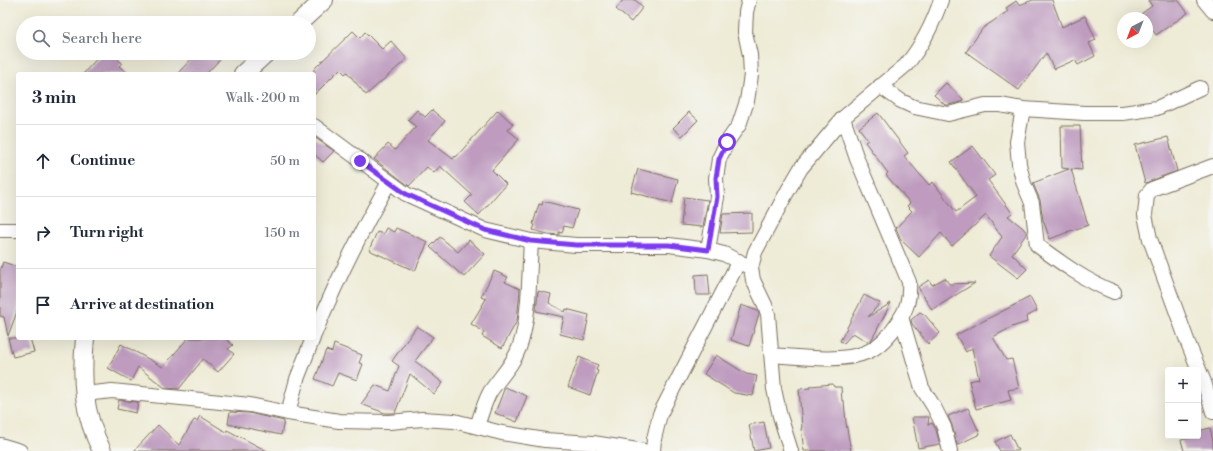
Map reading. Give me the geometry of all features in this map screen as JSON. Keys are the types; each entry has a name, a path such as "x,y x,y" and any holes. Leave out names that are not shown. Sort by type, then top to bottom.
{"street":[{"path":"307,16 324,0"},
{"path":"708,250 717,197 716,178 719,159 738,124 747,101 751,75 750,55 745,32 746,12 749,0"},
{"path":"791,451 780,416 774,388 768,314 753,280 751,268 756,252 801,168 843,118 906,65 920,47 935,17 941,0"},
{"path":"1204,0 1213,11"},
{"path":"248,72 259,60"},
{"path":"880,86 901,101 914,107 948,114 985,105 1107,114 1138,111 1157,108 1200,88"},
{"path":"1023,109 1017,142 1019,164 1024,184 1032,203 1038,245 1062,264 1102,287 1114,292"},
{"path":"772,355 842,358 869,352 892,331 908,304 910,295 909,282 856,159 843,118"},
{"path":"316,127 406,194 485,230 531,241 576,245 669,245 708,250 724,254 751,268"},
{"path":"1213,166 1152,189 1147,196 1145,215 1150,239 1188,343 1208,379 1213,412"},
{"path":"316,330 367,221 389,182"},
{"path":"0,230 16,230"},
{"path":"477,426 483,407 490,393 514,359 523,336 527,312 531,241"},
{"path":"653,451 654,438 660,414 739,261"},
{"path":"901,317 922,388 944,427 950,451"},
{"path":"85,340 83,358 84,394 94,435 102,451"},
{"path":"288,413 298,378 312,340"},
{"path":"84,394 103,392 130,393 250,405 339,421 389,422 439,419 477,426 502,433 545,440 599,444 644,451"},
{"path":"0,445 20,451"}],"building":[{"path":"623,0 635,0 643,7 631,22 616,9"},
{"path":"1033,0 1052,0 1062,27 1085,16 1096,40 1089,43 1095,56 1078,65 1075,60 1054,69 1046,53 1019,90 966,52 983,28 1008,11 1006,8 1016,1 1019,5"},
{"path":"1148,0 1178,0 1188,13 1156,35 1153,31 1153,12 1144,12 1152,6"},
{"path":"353,31 360,38 365,32 382,49 391,41 407,59 366,95 347,72 345,74 340,69 316,93 316,72 314,72 314,69"},
{"path":"96,60 119,60 122,63 119,66 126,72 85,72"},
{"path":"190,60 219,60 208,72 179,72"},
{"path":"946,83 963,99 961,102 945,105 934,95"},
{"path":"417,110 425,117 432,110 445,121 428,140 453,159 498,110 513,124 508,130 519,139 492,170 506,184 479,215 465,202 472,195 440,166 434,173 427,167 409,186 374,159 388,144 395,150 416,127 408,120"},
{"path":"689,112 698,120 682,136 673,128"},
{"path":"878,113 908,153 904,156 929,185 933,182 956,212 976,197 951,162 973,146 995,175 988,180 1012,213 1008,216 1027,233 1012,254 1027,269 1018,278 989,256 1002,237 986,215 952,246 941,233 919,257 901,240 896,228 912,211 907,206 910,203 886,175 888,173 865,142 868,140 859,128"},
{"path":"1061,126 1080,126 1082,170 1071,169 1088,225 1050,239 1043,220 1040,200 1033,183 1069,169 1062,168"},
{"path":"1168,137 1177,171 1145,183 1135,145"},
{"path":"316,138 334,151 323,162 316,156"},
{"path":"638,169 678,179 672,203 631,192"},
{"path":"684,197 708,200 703,227 681,225"},
{"path":"543,201 578,210 572,228 564,226 562,233 559,232 559,235 533,230 535,225 533,224 539,204 542,205"},
{"path":"752,213 752,232 720,233 723,214"},
{"path":"386,228 394,232 396,228 428,242 415,271 369,250 377,232 383,234"},
{"path":"440,237 458,252 469,240 485,254 464,277 430,247"},
{"path":"3,262 16,266 16,314 8,336 4,317 0,316 0,271"},
{"path":"494,271 508,277 505,282 520,289 517,321 502,348 482,336 484,332 471,324 486,299 481,297"},
{"path":"708,274 710,295 696,295 695,275"},
{"path":"945,278 949,284 975,283 932,310 918,287 929,280 932,285"},
{"path":"538,291 551,294 549,303 565,312 566,309 589,315 584,340 560,334 564,317 536,311"},
{"path":"864,295 880,303 868,317 891,303 872,339 868,342 853,333 844,343 840,341"},
{"path":"1030,297 1037,311 1026,317 1027,322 1012,327 993,337 1006,360 1012,359 1019,388 1008,390 1011,400 976,409 969,381 979,379 972,348 966,352 956,335"},
{"path":"741,305 758,311 759,314 749,346 731,340"},
{"path":"920,312 925,315 940,333 928,344 912,324 911,320"},
{"path":"417,326 433,337 415,361 443,383 434,394 410,374 395,413 385,413 361,404 375,385 390,391 399,366 392,361"},
{"path":"8,338 16,338 16,340 31,340 34,352 13,357"},
{"path":"186,340 227,340 233,345 228,349 234,354 218,372 203,359 179,389 165,388 138,367 131,381 108,368 121,344 163,367"},
{"path":"334,344 362,355 359,363 363,364 357,380 338,373 332,386 315,379 326,350 332,352"},
{"path":"716,355 746,374 757,376 753,396 734,393 704,374"},
{"path":"579,357 598,365 596,370 598,371 590,395 568,387"},
{"path":"833,384 834,387 841,387 851,451 804,451 799,389 810,388 810,386"},
{"path":"505,387 527,396 517,422 495,413"},
{"path":"119,400 138,402 136,413 117,409"},
{"path":"968,408 980,434 957,445 948,416"},
{"path":"230,412 249,413 284,421 281,435 228,424"},
{"path":"200,416 226,432 227,430 267,451 134,451 158,425 179,445 194,420 197,421"},
{"path":"912,417 929,417 928,425 932,423 936,430 940,444 918,448"},
{"path":"764,422 769,448 754,451 749,425"},
{"path":"1210,428 1213,441 1213,451 1184,451 1181,440 1201,439 1201,430"},
{"path":"1010,434 1018,451 1000,451 995,442"}],"route":[{"path":"360,161 406,194 485,230 531,241 576,245 669,245 708,250 717,197 716,178 719,159 727,142"}]}
